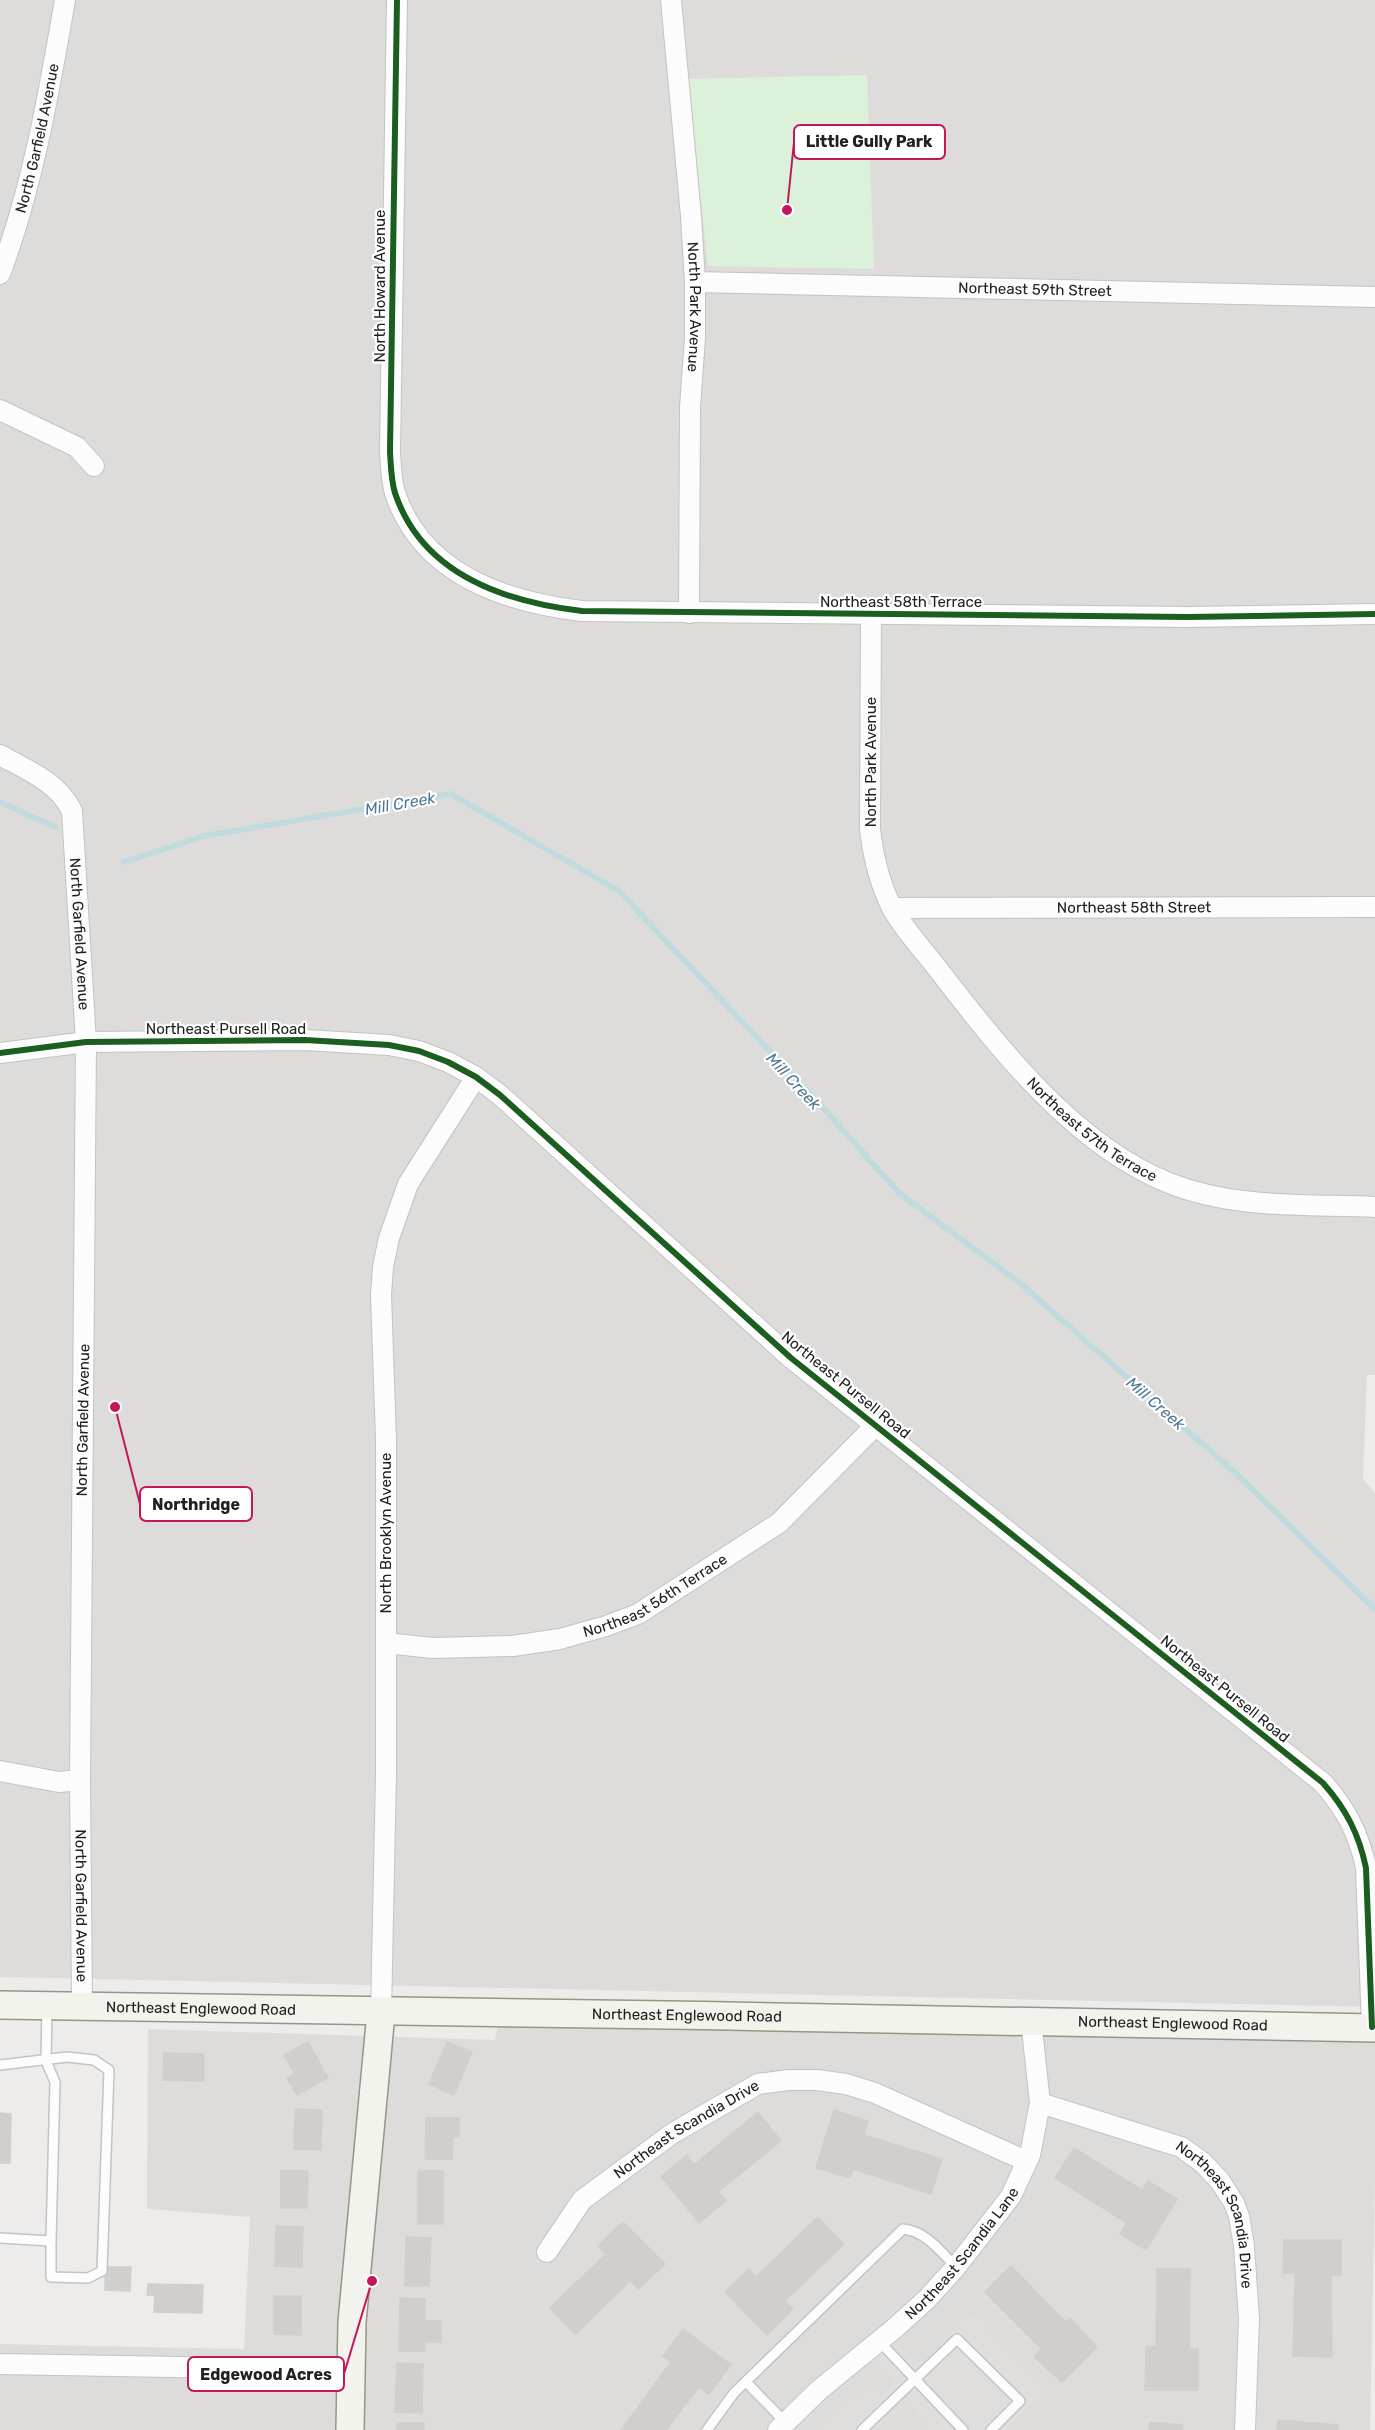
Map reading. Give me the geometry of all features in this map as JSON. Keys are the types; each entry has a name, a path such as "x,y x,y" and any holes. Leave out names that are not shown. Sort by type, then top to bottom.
{"main road":[{"name":"Northeast Englewood Road","path":"0,2005 381,2013 1031,2020 1373,2027"},
{"path":"350,2430 352,2322 381,2013"}],"street":[{"name":"North Garfield Avenue","path":"0,274 10,248 32,164 66,0"},
{"name":"North Howard Avenue","path":"397,0 390,452 392,479 405,517 420,539 439,558"},
{"name":"North Park Avenue","path":"671,0 695,282 695,338 690,406 689,613"},
{"name":"Northeast 59th Street","path":"695,282 1375,297"},
{"path":"0,410 77,447 94,465"},
{"name":"Northeast 58th Terrace","path":"439,558 460,574 510,597 533,604 582,611 1187,616 1375,614"},
{"name":"North Park Avenue","path":"871,614 870,829 873,857 892,908"},
{"name":"North Garfield Avenue","path":"0,755 49,782 67,799 72,811 74,833 86,1042 80,1780 82,2007"},
{"name":"Northeast 58th Street","path":"892,908 1375,907"},
{"name":"Northeast 57th Terrace","path":"892,908 996,1044 1090,1137 1114,1155 1169,1183 1228,1200 1375,1207"},
{"name":"Northeast Pursell Road","path":"0,1053 86,1042 305,1040 389,1045 419,1051 448,1062 476,1077 500,1095 791,1358 1323,1783 1338,1799 1354,1828 1361,1844 1366,1868 1373,2027"},
{"name":"North Brooklyn Avenue","path":"381,2013 386,1643 386,1440 381,1295 383,1267 391,1229 408,1184 476,1077"},
{"name":"Northeast 56th Terrace","path":"386,1643 433,1648 513,1646 560,1639 638,1614 779,1523 876,1425"},
{"path":"0,1771 59,1782 80,1780"},
{"name":"Northeast Scandia Lane","path":"782,2426 819,2390 879,2342 927,2299 956,2267 1011,2196 1034,2142 1040,2103 1031,2020"},
{"name":"Northeast Scandia Drive","path":"547,2252 582,2200 673,2133 759,2084 788,2080 817,2080 846,2084 875,2092 1026,2161"},
{"name":"Northeast Scandia Drive","path":"1040,2103 1180,2147 1202,2162 1220,2181 1234,2203 1239,2216 1244,2246 1249,2319 1245,2430"},
{"path":"0,2364 351,2370"}],"lane":[{"path":"0,2065 46,2061 67,2057 94,2060 110,2070 102,2271 88,2278 51,2277 55,2082 46,2061 47,2006"},
{"path":"707,2430 734,2393 903,2229 912,2230 931,2241 956,2267"},
{"path":"0,2238 51,2241"},
{"path":"862,2430 957,2339 1020,2401 991,2430"},
{"path":"879,2342 963,2430"},
{"path":"746,2382 782,2426"}],"shaded area":[{"path":"0,0 1375,0 1375,1375 1367,1375 1363,1479 1375,1493 1375,2007 0,1977"},
{"path":"498,2025 1375,2040 1375,2182 1370,2430 0,2430 0,2344 244,2349 250,2217 147,2209 148,2029 495,2040"},
{"path":"973,2313 1043,2392 1004,2430 932,2430 907,2403 876,2430 823,2430 864,2390 876,2394 885,2393 891,2388 893,2378 885,2368 879,2363 867,2362 896,2337 899,2347 918,2363 923,2362"}],"green space":[{"path":"867,75 874,269 708,266 688,79"}],"building":[{"path":"308,2042 328,2078 297,2095 287,2078 295,2074 284,2055"},
{"path":"447,2042 472,2052 454,2095 429,2084"},
{"path":"164,2053 204,2054 204,2081 163,2080"},
{"path":"295,2109 322,2110 321,2150 294,2149"},
{"path":"834,2110 868,2121 864,2135 942,2159 931,2194 853,2169 850,2178 816,2168"},
{"path":"758,2112 781,2141 718,2192 726,2201 699,2223 661,2176 687,2155 694,2165"},
{"path":"0,2113 11,2114 10,2163 0,2163"},
{"path":"426,2118 459,2118 459,2137 453,2137 452,2159 425,2159"},
{"path":"1074,2148 1142,2190 1148,2181 1177,2199 1146,2250 1120,2234 1127,2223 1055,2178"},
{"path":"281,2171 308,2171 307,2208 281,2208"},
{"path":"418,2171 443,2171 443,2224 418,2224"},
{"path":"818,2217 844,2244 785,2301 793,2309 767,2335 725,2292 749,2269 756,2277"},
{"path":"623,2222 665,2264 639,2289 630,2281 575,2334 550,2308 606,2254 598,2246"},
{"path":"276,2226 303,2227 302,2267 275,2266"},
{"path":"406,2237 431,2238 429,2286 405,2286"},
{"path":"1284,2240 1341,2240 1341,2275 1331,2275 1332,2357 1293,2356 1295,2273 1283,2273"},
{"path":"1011,2266 1066,2322 1070,2318 1097,2347 1062,2382 1034,2357 1042,2349 985,2292"},
{"path":"105,2267 131,2267 130,2291 105,2290"},
{"path":"1157,2269 1190,2269 1189,2349 1198,2349 1198,2390 1145,2390 1146,2347 1156,2347"},
{"path":"148,2284 203,2285 202,2313 154,2312 155,2295 147,2295"},
{"path":"274,2296 301,2296 301,2335 274,2334"},
{"path":"400,2298 425,2299 425,2321 441,2321 441,2342 425,2342 425,2351 399,2351"},
{"path":"683,2329 731,2365 709,2394 699,2387 666,2430 621,2430 671,2362 663,2356"},
{"path":"397,2363 423,2364 422,2413 395,2412"},
{"path":"1278,2420 1338,2425 1338,2430 1277,2430"},
{"path":"1150,2422 1183,2425 1182,2430 1149,2430"},
{"path":"397,2423 424,2423 424,2430 397,2430"}],"waterway":[{"name":"Mill Creek","path":"124,862 204,836 451,794 619,891 826,1111 899,1193 1020,1283 1231,1469 1375,1609"},
{"name":"Mill Creek","path":"0,802 55,827"}],"cycle path":[{"path":"397,0 390,452 392,478 395,493 408,521 425,544 446,564 496,591 553,607 582,611 1187,617 1375,614"},
{"path":"0,1053 86,1042 305,1040 389,1045 419,1051 448,1062 476,1077 500,1095 791,1358 1323,1783 1338,1802 1350,1823 1360,1844 1366,1868 1372,2027"}],"place":[{"name":"Little Gully Park","path":"787,210"},
{"name":"Northridge","path":"115,1407"},
{"name":"Edgewood Acres","path":"372,2281"}]}
